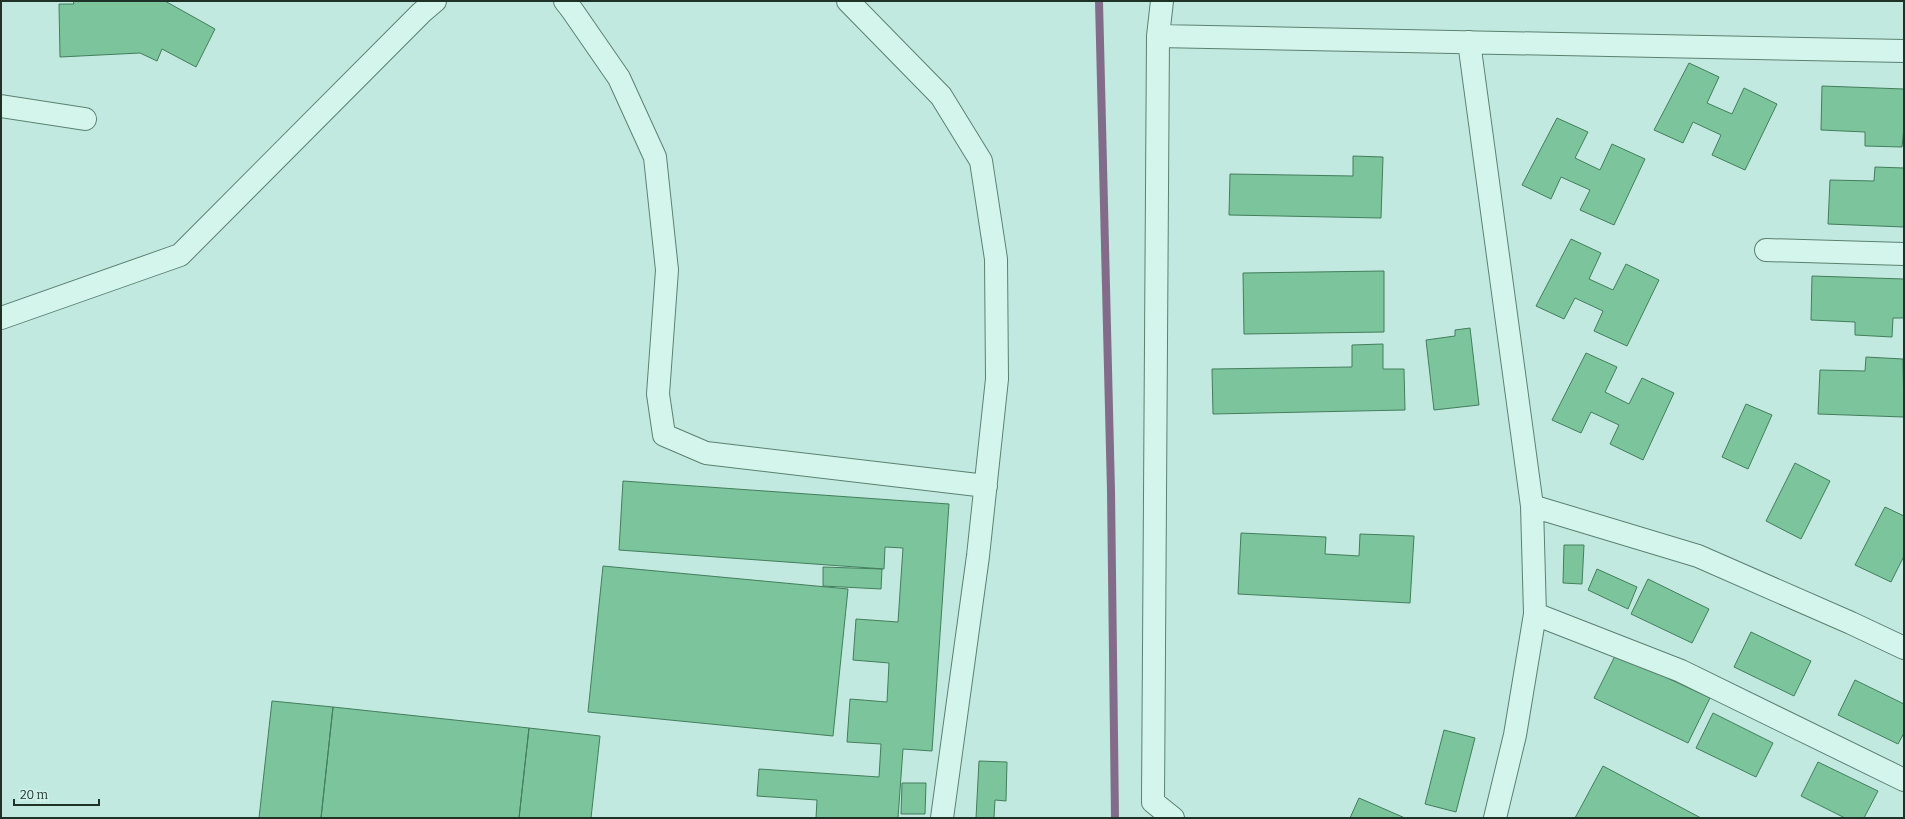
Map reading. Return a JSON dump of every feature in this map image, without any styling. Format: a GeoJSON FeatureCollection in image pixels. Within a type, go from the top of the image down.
{"type":"FeatureCollection","features":[{"type":"Feature","properties":{"kind":"street"},"geometry":{"type":"LineString","coordinates":[[1,318],[180,255],[421,13],[435,1]]}},
{"type":"Feature","properties":{"kind":"street"},"geometry":{"type":"LineString","coordinates":[[565,1],[619,78],[655,156],[668,270],[658,394],[664,435],[706,453],[986,486]]}},
{"type":"Feature","properties":{"kind":"street"},"geometry":{"type":"LineString","coordinates":[[848,1],[941,96],[981,161],[996,259],[997,379],[978,556],[942,818]]}},
{"type":"Feature","properties":{"kind":"street"},"geometry":{"type":"LineString","coordinates":[[1162,1],[1158,36],[1153,802],[1173,818]]}},
{"type":"Feature","properties":{"kind":"street"},"geometry":{"type":"LineString","coordinates":[[1158,36],[1904,51]]}},
{"type":"Feature","properties":{"kind":"street"},"geometry":{"type":"LineString","coordinates":[[1469,42],[1532,506],[1535,614],[1515,735],[1495,818]]}},
{"type":"Feature","properties":{"kind":"street"},"geometry":{"type":"LineString","coordinates":[[1,106],[85,119]]}},
{"type":"Feature","properties":{"kind":"street"},"geometry":{"type":"LineString","coordinates":[[1766,250],[1904,254]]}},
{"type":"Feature","properties":{"kind":"street"},"geometry":{"type":"LineString","coordinates":[[1532,506],[1698,556],[1851,623],[1904,648]]}},
{"type":"Feature","properties":{"kind":"street"},"geometry":{"type":"LineString","coordinates":[[1535,614],[1681,671],[1904,780]]}},
{"type":"Feature","properties":{"kind":"building"},"geometry":{"type":"Polygon","coordinates":[[[73,1],[165,1],[215,29],[196,67],[162,49],[157,61],[140,53],[60,57],[59,4],[74,4],[73,1]]]}},
{"type":"Feature","properties":{"kind":"building"},"geometry":{"type":"Polygon","coordinates":[[[1689,63],[1719,77],[1707,103],[1732,114],[1744,88],[1777,104],[1745,170],[1712,155],[1721,135],[1693,122],[1683,143],[1654,130],[1689,63]]]}},
{"type":"Feature","properties":{"kind":"building"},"geometry":{"type":"Polygon","coordinates":[[[1822,86],[1904,89],[1904,128],[1902,147],[1865,146],[1865,132],[1821,130],[1822,86]]]}},
{"type":"Feature","properties":{"kind":"building"},"geometry":{"type":"Polygon","coordinates":[[[1557,118],[1588,132],[1575,158],[1600,170],[1612,144],[1645,159],[1614,225],[1580,210],[1590,190],[1561,177],[1551,199],[1522,185],[1557,118]]]}},
{"type":"Feature","properties":{"kind":"building"},"geometry":{"type":"Polygon","coordinates":[[[1353,156],[1383,157],[1381,218],[1229,215],[1230,174],[1353,176],[1353,156]]]}},
{"type":"Feature","properties":{"kind":"building"},"geometry":{"type":"Polygon","coordinates":[[[1875,167],[1904,168],[1904,227],[1828,224],[1830,180],[1874,181],[1875,167]]]}},
{"type":"Feature","properties":{"kind":"building"},"geometry":{"type":"Polygon","coordinates":[[[1571,239],[1601,253],[1589,279],[1613,290],[1626,264],[1659,280],[1627,346],[1594,331],[1603,311],[1575,298],[1564,319],[1536,306],[1571,239]]]}},
{"type":"Feature","properties":{"kind":"building"},"geometry":{"type":"Polygon","coordinates":[[[1384,271],[1384,332],[1244,334],[1243,273],[1384,271]]]}},
{"type":"Feature","properties":{"kind":"building"},"geometry":{"type":"Polygon","coordinates":[[[1812,276],[1904,279],[1904,318],[1893,318],[1892,337],[1855,335],[1855,322],[1811,320],[1812,276]]]}},
{"type":"Feature","properties":{"kind":"building"},"geometry":{"type":"Polygon","coordinates":[[[1470,328],[1479,405],[1434,410],[1426,340],[1455,336],[1455,330],[1470,328]]]}},
{"type":"Feature","properties":{"kind":"building"},"geometry":{"type":"Polygon","coordinates":[[[1383,344],[1383,369],[1404,369],[1405,410],[1213,414],[1212,369],[1352,367],[1352,345],[1383,344]]]}},
{"type":"Feature","properties":{"kind":"building"},"geometry":{"type":"Polygon","coordinates":[[[1586,353],[1617,367],[1605,392],[1629,404],[1642,378],[1674,393],[1643,460],[1610,444],[1619,425],[1591,412],[1581,433],[1552,420],[1586,353]]]}},
{"type":"Feature","properties":{"kind":"building"},"geometry":{"type":"Polygon","coordinates":[[[1866,357],[1903,359],[1904,417],[1818,414],[1820,370],[1865,371],[1866,357]]]}},
{"type":"Feature","properties":{"kind":"building"},"geometry":{"type":"Polygon","coordinates":[[[1746,404],[1772,415],[1748,469],[1722,457],[1746,404]]]}},
{"type":"Feature","properties":{"kind":"building"},"geometry":{"type":"Polygon","coordinates":[[[1795,463],[1830,481],[1801,539],[1766,521],[1795,463]]]}},
{"type":"Feature","properties":{"kind":"building"},"geometry":{"type":"Polygon","coordinates":[[[623,481],[949,504],[932,751],[903,749],[898,818],[816,818],[817,800],[757,796],[759,769],[879,777],[881,744],[847,742],[850,699],[887,702],[889,663],[853,660],[856,619],[898,622],[903,548],[885,547],[884,569],[619,550],[623,481]]]}},
{"type":"Feature","properties":{"kind":"building"},"geometry":{"type":"Polygon","coordinates":[[[1885,507],[1904,516],[1904,556],[1891,582],[1855,565],[1885,507]]]}},
{"type":"Feature","properties":{"kind":"building"},"geometry":{"type":"Polygon","coordinates":[[[1241,533],[1326,537],[1325,554],[1359,556],[1360,534],[1414,536],[1410,603],[1238,594],[1241,533]]]}},
{"type":"Feature","properties":{"kind":"building"},"geometry":{"type":"Polygon","coordinates":[[[1564,545],[1584,545],[1582,584],[1563,583],[1564,545]]]}},
{"type":"Feature","properties":{"kind":"building"},"geometry":{"type":"Polygon","coordinates":[[[603,566],[848,589],[833,736],[588,712],[603,566]]]}},
{"type":"Feature","properties":{"kind":"building"},"geometry":{"type":"Polygon","coordinates":[[[823,567],[882,569],[881,589],[823,586],[823,567]]]}},
{"type":"Feature","properties":{"kind":"building"},"geometry":{"type":"Polygon","coordinates":[[[1597,569],[1637,587],[1628,609],[1588,590],[1597,569]]]}},
{"type":"Feature","properties":{"kind":"building"},"geometry":{"type":"Polygon","coordinates":[[[1648,579],[1709,609],[1692,643],[1631,614],[1648,579]]]}},
{"type":"Feature","properties":{"kind":"building"},"geometry":{"type":"Polygon","coordinates":[[[1751,632],[1811,661],[1794,696],[1734,667],[1751,632]]]}},
{"type":"Feature","properties":{"kind":"building"},"geometry":{"type":"Polygon","coordinates":[[[1616,654],[1710,698],[1688,743],[1594,698],[1616,654]]]}},
{"type":"Feature","properties":{"kind":"building"},"geometry":{"type":"Polygon","coordinates":[[[1855,680],[1904,704],[1904,733],[1898,744],[1838,715],[1855,680]]]}},
{"type":"Feature","properties":{"kind":"building"},"geometry":{"type":"Polygon","coordinates":[[[272,701],[333,707],[321,818],[259,818],[272,701]]]}},
{"type":"Feature","properties":{"kind":"building"},"geometry":{"type":"Polygon","coordinates":[[[333,707],[529,728],[519,818],[321,818],[333,707]]]}},
{"type":"Feature","properties":{"kind":"building"},"geometry":{"type":"Polygon","coordinates":[[[1713,713],[1773,743],[1756,777],[1696,748],[1713,713]]]}},
{"type":"Feature","properties":{"kind":"building"},"geometry":{"type":"Polygon","coordinates":[[[529,728],[600,736],[591,818],[519,818],[529,728]]]}},
{"type":"Feature","properties":{"kind":"building"},"geometry":{"type":"Polygon","coordinates":[[[1444,730],[1475,738],[1456,812],[1425,804],[1444,730]]]}},
{"type":"Feature","properties":{"kind":"building"},"geometry":{"type":"Polygon","coordinates":[[[979,761],[1007,762],[1006,801],[995,800],[994,818],[976,818],[979,761]]]}},
{"type":"Feature","properties":{"kind":"building"},"geometry":{"type":"Polygon","coordinates":[[[1818,762],[1878,791],[1864,818],[1845,818],[1801,796],[1818,762]]]}},
{"type":"Feature","properties":{"kind":"building"},"geometry":{"type":"Polygon","coordinates":[[[1603,766],[1701,818],[1575,818],[1603,766]]]}},
{"type":"Feature","properties":{"kind":"building"},"geometry":{"type":"Polygon","coordinates":[[[902,783],[926,783],[925,814],[901,814],[902,783]]]}},
{"type":"Feature","properties":{"kind":"building"},"geometry":{"type":"Polygon","coordinates":[[[1359,798],[1405,818],[1350,818],[1359,798]]]}},
{"type":"Feature","properties":{"kind":"waterway"},"geometry":{"type":"LineString","coordinates":[[1099,1],[1111,491],[1115,818]]}}]}
